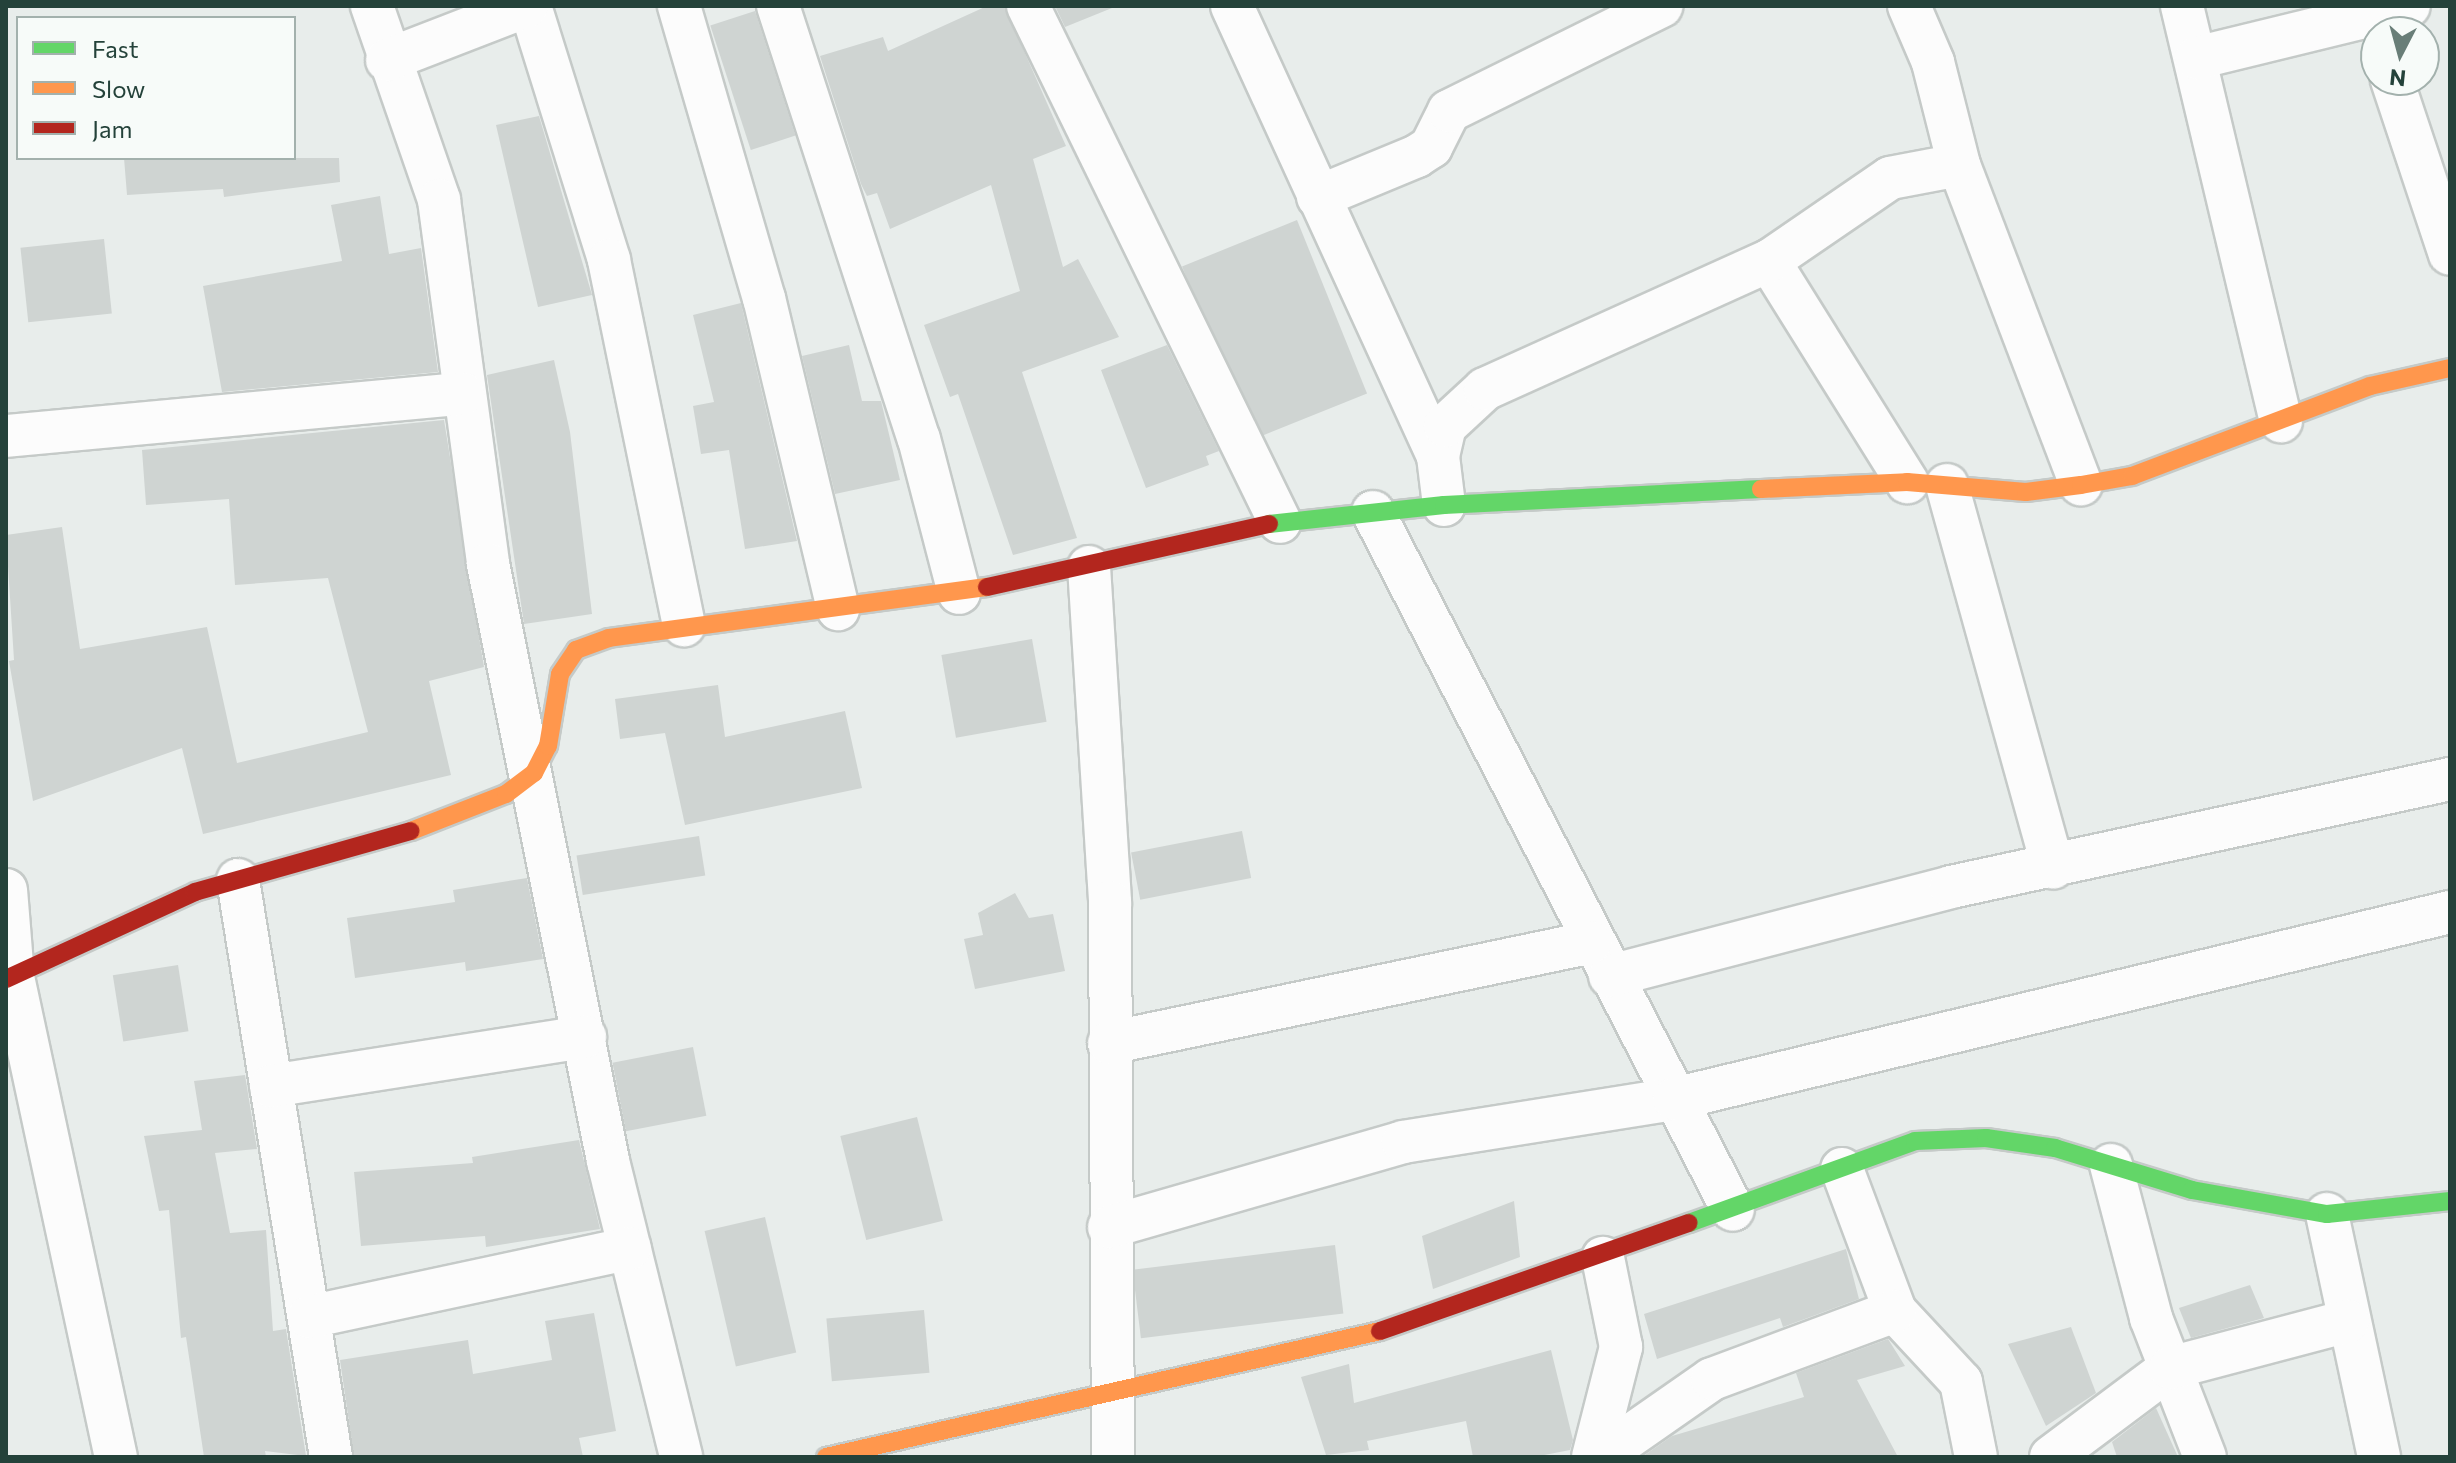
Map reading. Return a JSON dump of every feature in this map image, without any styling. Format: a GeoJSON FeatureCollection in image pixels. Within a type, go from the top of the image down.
{"type":"FeatureCollection","features":[{"type":"Feature","properties":{"kind":"street"},"geometry":{"type":"LineString","coordinates":[[372,6],[387,60],[439,200],[488,564],[534,773],[630,1248],[681,1457]]}},
{"type":"Feature","properties":{"kind":"street"},"geometry":{"type":"LineString","coordinates":[[387,60],[528,6],[609,260],[684,625]]}},
{"type":"Feature","properties":{"kind":"street"},"geometry":{"type":"LineString","coordinates":[[679,6],[764,298],[838,609]]}},
{"type":"Feature","properties":{"kind":"street"},"geometry":{"type":"LineString","coordinates":[[778,6],[919,439],[959,593]]}},
{"type":"Feature","properties":{"kind":"street"},"geometry":{"type":"LineString","coordinates":[[1028,6],[1280,522]]}},
{"type":"Feature","properties":{"kind":"street"},"geometry":{"type":"LineString","coordinates":[[1232,6],[1438,456],[1444,505]]}},
{"type":"Feature","properties":{"kind":"street"},"geometry":{"type":"LineString","coordinates":[[1318,197],[1417,156],[1431,147],[1449,111],[1661,6]]}},
{"type":"Feature","properties":{"kind":"street"},"geometry":{"type":"LineString","coordinates":[[1909,6],[1933,62],[1959,165],[2081,485]]}},
{"type":"Feature","properties":{"kind":"street"},"geometry":{"type":"LineString","coordinates":[[2182,6],[2281,421]]}},
{"type":"Feature","properties":{"kind":"street"},"geometry":{"type":"LineString","coordinates":[[2196,58],[2383,15]]}},
{"type":"Feature","properties":{"kind":"street"},"geometry":{"type":"LineString","coordinates":[[2397,96],[2450,254]]}},
{"type":"Feature","properties":{"kind":"street"},"geometry":{"type":"LineString","coordinates":[[1438,456],[1445,426],[1485,389],[1769,261],[1890,178],[1959,165]]}},
{"type":"Feature","properties":{"kind":"street"},"geometry":{"type":"LineString","coordinates":[[1769,261],[1927,484],[2053,868]]}},
{"type":"Feature","properties":{"kind":"street"},"geometry":{"type":"LineString","coordinates":[[10,978],[195,892],[444,821],[506,794],[534,773],[548,746],[560,674],[576,650],[684,625],[959,593],[1089,567],[1280,522],[1444,505],[1927,484],[2026,492],[2081,485],[2132,476],[2370,386],[2450,368]]}},
{"type":"Feature","properties":{"kind":"street"},"geometry":{"type":"LineString","coordinates":[[6,436],[463,394]]}},
{"type":"Feature","properties":{"kind":"street"},"geometry":{"type":"LineString","coordinates":[[1373,512],[1600,959],[1733,1210]]}},
{"type":"Feature","properties":{"kind":"street"},"geometry":{"type":"LineString","coordinates":[[1089,567],[1110,902],[1109,1396],[1113,1457]]}},
{"type":"Feature","properties":{"kind":"street"},"geometry":{"type":"LineString","coordinates":[[1109,1043],[1600,959],[2053,868],[2450,779]]}},
{"type":"Feature","properties":{"kind":"street"},"geometry":{"type":"LineString","coordinates":[[238,880],[331,1457]]}},
{"type":"Feature","properties":{"kind":"street"},"geometry":{"type":"LineString","coordinates":[[6,890],[10,978],[116,1457]]}},
{"type":"Feature","properties":{"kind":"street"},"geometry":{"type":"LineString","coordinates":[[1109,1227],[1403,1142],[1674,1099],[2450,912]]}},
{"type":"Feature","properties":{"kind":"street"},"geometry":{"type":"LineString","coordinates":[[271,1086],[585,1037]]}},
{"type":"Feature","properties":{"kind":"street"},"geometry":{"type":"LineString","coordinates":[[826,1457],[1109,1396],[1421,1320],[1603,1258],[1915,1141],[1986,1138],[2055,1148],[2192,1190],[2327,1214],[2450,1201]]}},
{"type":"Feature","properties":{"kind":"street"},"geometry":{"type":"LineString","coordinates":[[2111,1165],[2170,1368],[2205,1457]]}},
{"type":"Feature","properties":{"kind":"street"},"geometry":{"type":"LineString","coordinates":[[1842,1169],[1895,1311],[1961,1382],[1976,1457]]}},
{"type":"Feature","properties":{"kind":"street"},"geometry":{"type":"LineString","coordinates":[[2327,1214],[2379,1457]]}},
{"type":"Feature","properties":{"kind":"street"},"geometry":{"type":"LineString","coordinates":[[309,1317],[630,1248]]}},
{"type":"Feature","properties":{"kind":"street"},"geometry":{"type":"LineString","coordinates":[[1593,1457],[1621,1347],[1603,1258]]}},
{"type":"Feature","properties":{"kind":"street"},"geometry":{"type":"LineString","coordinates":[[1600,1457],[1712,1379],[1895,1311]]}},
{"type":"Feature","properties":{"kind":"street"},"geometry":{"type":"LineString","coordinates":[[2051,1457],[2170,1368],[2348,1321]]}},
{"type":"Feature","properties":{"kind":"building"},"geometry":{"type":"Polygon","coordinates":[[[987,6],[1004,6],[1066,146],[1033,159],[1063,267],[1078,259],[1119,337],[1022,372],[1077,538],[1013,555],[958,394],[950,397],[924,325],[1020,291],[991,185],[890,229],[877,193],[867,196],[861,184],[820,56],[883,37],[888,51],[987,6]]]}},
{"type":"Feature","properties":{"kind":"building"},"geometry":{"type":"Polygon","coordinates":[[[1055,6],[1111,6],[1112,8],[1065,27],[1055,6]]]}},
{"type":"Feature","properties":{"kind":"building"},"geometry":{"type":"Polygon","coordinates":[[[755,11],[795,136],[751,150],[710,26],[755,11]]]}},
{"type":"Feature","properties":{"kind":"building"},"geometry":{"type":"Polygon","coordinates":[[[539,116],[592,295],[538,307],[496,125],[539,116]]]}},
{"type":"Feature","properties":{"kind":"building"},"geometry":{"type":"Polygon","coordinates":[[[339,158],[340,182],[224,197],[223,189],[127,195],[124,160],[339,158]]]}},
{"type":"Feature","properties":{"kind":"building"},"geometry":{"type":"Polygon","coordinates":[[[380,196],[389,254],[421,248],[438,372],[222,392],[203,286],[342,261],[331,205],[380,196]]]}},
{"type":"Feature","properties":{"kind":"building"},"geometry":{"type":"Polygon","coordinates":[[[1297,220],[1367,393],[1252,440],[1182,266],[1297,220]]]}},
{"type":"Feature","properties":{"kind":"building"},"geometry":{"type":"Polygon","coordinates":[[[104,239],[112,314],[28,322],[20,248],[104,239]]]}},
{"type":"Feature","properties":{"kind":"building"},"geometry":{"type":"Polygon","coordinates":[[[741,303],[797,541],[745,549],[729,450],[701,454],[693,406],[714,402],[693,315],[741,303]]]}},
{"type":"Feature","properties":{"kind":"building"},"geometry":{"type":"Polygon","coordinates":[[[849,345],[862,401],[881,401],[900,480],[835,494],[802,356],[849,345]]]}},
{"type":"Feature","properties":{"kind":"building"},"geometry":{"type":"Polygon","coordinates":[[[1167,345],[1219,451],[1206,456],[1209,465],[1146,488],[1101,370],[1167,345]]]}},
{"type":"Feature","properties":{"kind":"building"},"geometry":{"type":"Polygon","coordinates":[[[554,360],[570,432],[592,614],[524,624],[487,375],[554,360]]]}},
{"type":"Feature","properties":{"kind":"building"},"geometry":{"type":"Polygon","coordinates":[[[444,420],[484,667],[429,681],[451,775],[203,834],[182,748],[33,801],[9,661],[14,660],[6,535],[62,527],[80,649],[207,627],[237,763],[368,732],[328,578],[235,585],[229,499],[146,505],[142,450],[444,420]]]}},
{"type":"Feature","properties":{"kind":"building"},"geometry":{"type":"Polygon","coordinates":[[[1032,639],[1047,722],[956,738],[941,655],[1032,639]]]}},
{"type":"Feature","properties":{"kind":"building"},"geometry":{"type":"Polygon","coordinates":[[[718,685],[725,737],[845,711],[862,788],[685,825],[665,733],[620,739],[615,699],[718,685]]]}},
{"type":"Feature","properties":{"kind":"building"},"geometry":{"type":"Polygon","coordinates":[[[1242,831],[1251,878],[1140,900],[1131,853],[1242,831]]]}},
{"type":"Feature","properties":{"kind":"building"},"geometry":{"type":"Polygon","coordinates":[[[699,836],[705,876],[583,895],[577,855],[699,836]]]}},
{"type":"Feature","properties":{"kind":"building"},"geometry":{"type":"Polygon","coordinates":[[[527,878],[543,959],[466,971],[465,962],[355,978],[347,918],[455,902],[453,890],[527,878]]]}},
{"type":"Feature","properties":{"kind":"building"},"geometry":{"type":"Polygon","coordinates":[[[1015,893],[1029,918],[1053,914],[1065,971],[975,989],[964,939],[983,935],[978,913],[1015,893]]]}},
{"type":"Feature","properties":{"kind":"building"},"geometry":{"type":"Polygon","coordinates":[[[178,965],[188,1031],[123,1041],[113,975],[178,965]]]}},
{"type":"Feature","properties":{"kind":"building"},"geometry":{"type":"Polygon","coordinates":[[[693,1047],[706,1116],[626,1131],[613,1063],[693,1047]]]}},
{"type":"Feature","properties":{"kind":"building"},"geometry":{"type":"Polygon","coordinates":[[[245,1075],[257,1149],[215,1153],[230,1233],[266,1230],[273,1331],[286,1329],[306,1456],[265,1451],[266,1457],[204,1457],[186,1337],[181,1338],[169,1210],[159,1211],[144,1136],[202,1130],[194,1081],[245,1075]]]}},
{"type":"Feature","properties":{"kind":"building"},"geometry":{"type":"Polygon","coordinates":[[[917,1117],[943,1221],[866,1240],[840,1136],[917,1117]]]}},
{"type":"Feature","properties":{"kind":"building"},"geometry":{"type":"Polygon","coordinates":[[[579,1140],[600,1229],[486,1247],[485,1236],[361,1246],[354,1172],[473,1163],[472,1157],[579,1140]]]}},
{"type":"Feature","properties":{"kind":"building"},"geometry":{"type":"Polygon","coordinates":[[[1514,1201],[1520,1257],[1433,1289],[1422,1236],[1514,1201]]]}},
{"type":"Feature","properties":{"kind":"building"},"geometry":{"type":"Polygon","coordinates":[[[765,1217],[796,1352],[736,1366],[705,1231],[765,1217]]]}},
{"type":"Feature","properties":{"kind":"building"},"geometry":{"type":"Polygon","coordinates":[[[1335,1245],[1343,1313],[1141,1338],[1133,1270],[1335,1245]]]}},
{"type":"Feature","properties":{"kind":"building"},"geometry":{"type":"Polygon","coordinates":[[[1846,1249],[1859,1299],[1783,1327],[1780,1318],[1657,1359],[1644,1314],[1846,1249]]]}},
{"type":"Feature","properties":{"kind":"building"},"geometry":{"type":"Polygon","coordinates":[[[2250,1285],[2264,1318],[2191,1338],[2179,1308],[2250,1285]]]}},
{"type":"Feature","properties":{"kind":"building"},"geometry":{"type":"Polygon","coordinates":[[[924,1310],[929,1373],[832,1381],[826,1319],[924,1310]]]}},
{"type":"Feature","properties":{"kind":"building"},"geometry":{"type":"Polygon","coordinates":[[[594,1313],[616,1431],[579,1438],[583,1457],[354,1457],[340,1360],[468,1340],[473,1374],[552,1360],[545,1321],[594,1313]]]}},
{"type":"Feature","properties":{"kind":"building"},"geometry":{"type":"Polygon","coordinates":[[[2071,1327],[2096,1393],[2046,1426],[2008,1344],[2071,1327]]]}},
{"type":"Feature","properties":{"kind":"building"},"geometry":{"type":"Polygon","coordinates":[[[1888,1339],[1905,1366],[1857,1380],[1898,1457],[1642,1457],[1672,1436],[1804,1397],[1796,1373],[1888,1339]]]}},
{"type":"Feature","properties":{"kind":"building"},"geometry":{"type":"Polygon","coordinates":[[[1551,1350],[1573,1440],[1570,1450],[1534,1457],[1473,1457],[1466,1421],[1367,1441],[1369,1450],[1326,1455],[1301,1377],[1349,1364],[1354,1403],[1551,1350]]]}},
{"type":"Feature","properties":{"kind":"building"},"geometry":{"type":"Polygon","coordinates":[[[2156,1408],[2178,1457],[2117,1457],[2112,1442],[2156,1408]]]}},
{"type":"Feature","properties":{"kind":"traffic: fast"},"geometry":{"type":"LineString","coordinates":[[1269,524],[1444,505],[1761,489]]}},
{"type":"Feature","properties":{"kind":"traffic: fast"},"geometry":{"type":"LineString","coordinates":[[1689,1223],[1915,1141],[1986,1138],[2055,1148],[2192,1190],[2327,1214],[2450,1201]]}},
{"type":"Feature","properties":{"kind":"traffic: slow"},"geometry":{"type":"LineString","coordinates":[[1761,489],[1907,482],[2026,492],[2081,485],[2132,476],[2370,386],[2450,368]]}},
{"type":"Feature","properties":{"kind":"traffic: slow"},"geometry":{"type":"LineString","coordinates":[[411,831],[506,794],[534,773],[548,746],[560,674],[576,650],[609,638],[987,587]]}},
{"type":"Feature","properties":{"kind":"traffic: slow"},"geometry":{"type":"LineString","coordinates":[[826,1457],[1380,1331]]}},
{"type":"Feature","properties":{"kind":"traffic: jam"},"geometry":{"type":"LineString","coordinates":[[987,587],[1269,524]]}},
{"type":"Feature","properties":{"kind":"traffic: jam"},"geometry":{"type":"LineString","coordinates":[[6,979],[195,892],[411,831]]}},
{"type":"Feature","properties":{"kind":"traffic: jam"},"geometry":{"type":"LineString","coordinates":[[1380,1331],[1689,1223]]}}]}
